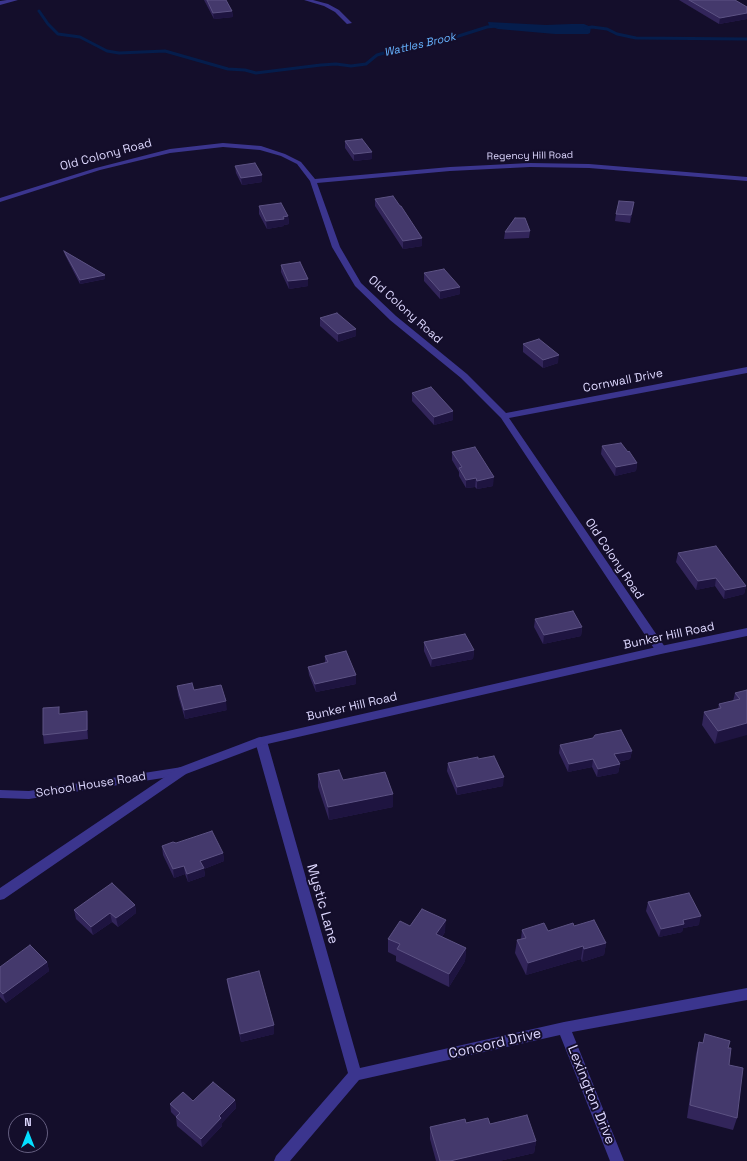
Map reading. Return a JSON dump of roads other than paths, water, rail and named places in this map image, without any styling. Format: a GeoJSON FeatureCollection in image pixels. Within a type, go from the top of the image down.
{"type":"FeatureCollection","features":[{"type":"Feature","properties":{"kind":"street"},"geometry":{"type":"LineString","coordinates":[[0,3],[15,0]]}},
{"type":"Feature","properties":{"kind":"street"},"geometry":{"type":"LineString","coordinates":[[307,0],[332,8],[349,22]]}},
{"type":"Feature","properties":{"kind":"street","name":"Old Colony Road"},"geometry":{"type":"LineString","coordinates":[[0,200],[98,169],[170,151],[223,145],[261,148],[283,155],[299,163],[313,181],[336,247],[358,284],[393,318],[464,376],[504,416],[661,650]]}},
{"type":"Feature","properties":{"kind":"street","name":"Regency Hill Road"},"geometry":{"type":"LineString","coordinates":[[313,181],[450,169],[530,165],[589,166],[747,179]]}},
{"type":"Feature","properties":{"kind":"street","name":"Cornwall Drive"},"geometry":{"type":"LineString","coordinates":[[504,416],[747,370]]}},
{"type":"Feature","properties":{"kind":"street","name":"Bunker Hill Road"},"geometry":{"type":"LineString","coordinates":[[0,895],[182,771],[261,742],[661,650],[747,632]]}},
{"type":"Feature","properties":{"kind":"street","name":"Mystic Lane"},"geometry":{"type":"LineString","coordinates":[[261,742],[355,1075]]}},
{"type":"Feature","properties":{"kind":"street","name":"School House Road"},"geometry":{"type":"LineString","coordinates":[[0,794],[29,795],[182,771]]}},
{"type":"Feature","properties":{"kind":"street","name":"Concord Drive"},"geometry":{"type":"LineString","coordinates":[[355,1075],[564,1028],[747,994]]}},
{"type":"Feature","properties":{"kind":"street","name":"Lexington Drive"},"geometry":{"type":"LineString","coordinates":[[564,1028],[617,1161]]}},
{"type":"Feature","properties":{"kind":"street"},"geometry":{"type":"LineString","coordinates":[[281,1161],[355,1075]]}},
{"type":"Feature","properties":{"kind":"water"},"geometry":{"type":"Polygon","coordinates":[[[488,22],[546,25],[584,24],[591,27],[590,33],[588,34],[555,34],[498,29],[489,26],[488,22]]]}},
{"type":"Feature","properties":{"kind":"waterway","name":"Wattles Brook"},"geometry":{"type":"LineString","coordinates":[[39,11],[48,24],[58,34],[80,37],[107,51],[119,53],[165,51],[228,69],[245,70],[256,73],[321,65],[336,64],[351,66],[366,64],[377,55],[405,47],[446,40],[487,27],[497,26]]}},
{"type":"Feature","properties":{"kind":"waterway","name":"Wattles Brook"},"geometry":{"type":"LineString","coordinates":[[585,28],[592,27],[607,29],[617,34],[636,38],[747,39]]}}]}
